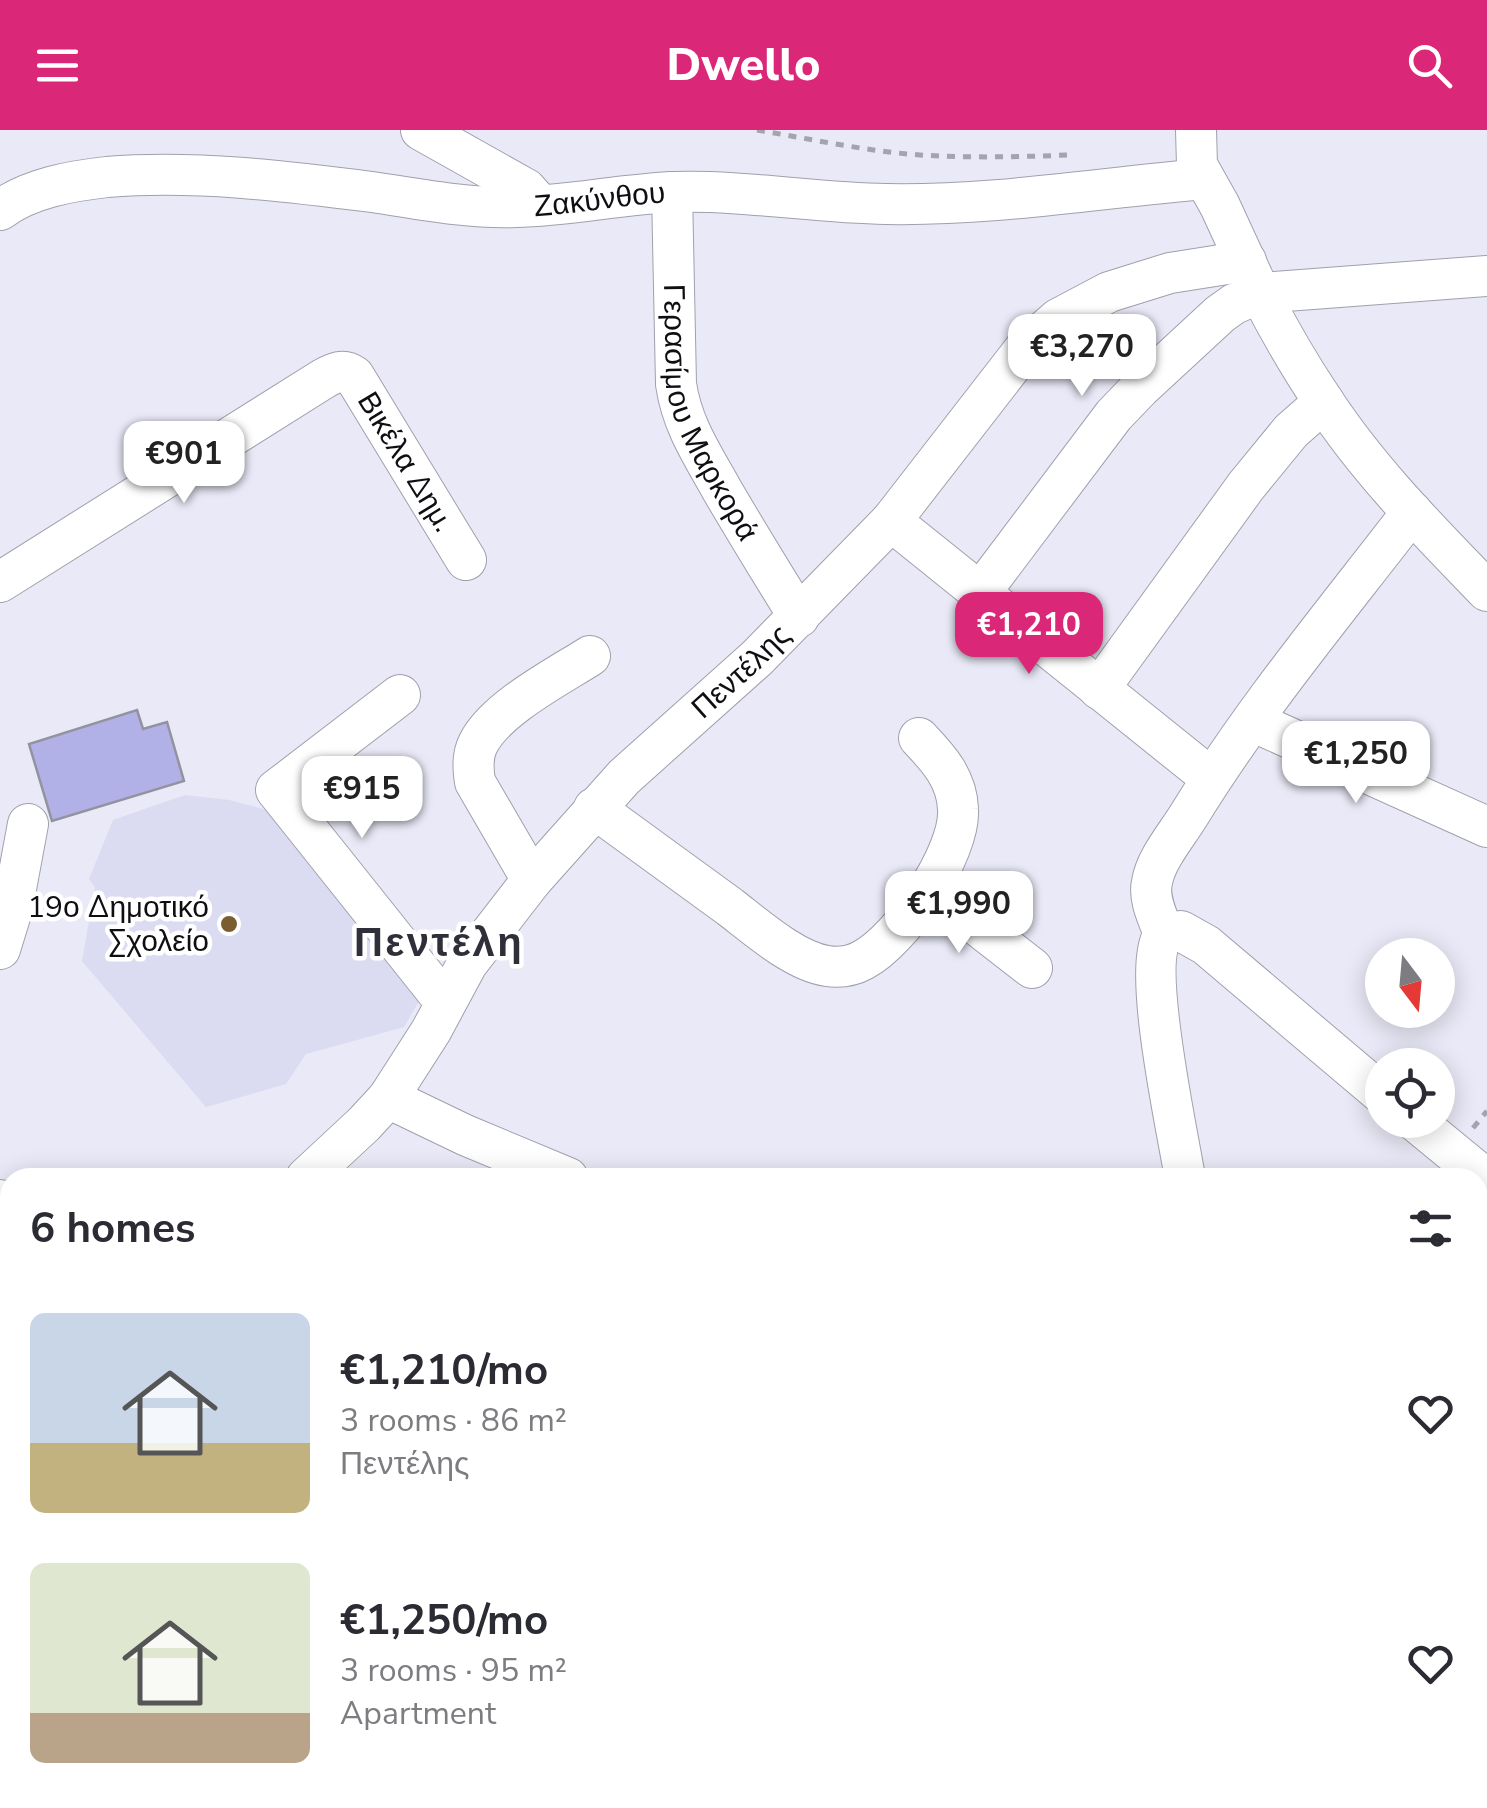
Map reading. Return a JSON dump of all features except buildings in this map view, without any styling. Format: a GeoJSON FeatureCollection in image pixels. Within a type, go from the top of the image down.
{"type":"FeatureCollection","features":[{"type":"Feature","properties":{"kind":"street"},"geometry":{"type":"LineString","coordinates":[[420,130],[526,189],[537,206]]}},
{"type":"Feature","properties":{"kind":"street"},"geometry":{"type":"LineString","coordinates":[[1196,130],[1196,156],[1204,179],[1293,353],[1357,447],[1487,591]]}},
{"type":"Feature","properties":{"kind":"street","name":"Ζακύνθου"},"geometry":{"type":"LineString","coordinates":[[3,205],[76,182],[159,174],[244,178],[480,206],[537,206],[672,192],[885,204],[936,203],[1044,197],[1204,179]]}},
{"type":"Feature","properties":{"kind":"street","name":"Γερασίμου Μαρκορά"},"geometry":{"type":"LineString","coordinates":[[672,192],[676,384],[681,412],[799,617]]}},
{"type":"Feature","properties":{"kind":"street","name":"Πεντέλης"},"geometry":{"type":"LineString","coordinates":[[317,1168],[388,1098],[485,938],[594,808],[662,740],[758,658],[891,521],[1015,360],[1058,320],[1092,300],[1140,280],[1198,267],[1253,277],[1487,276]]}},
{"type":"Feature","properties":{"kind":"street"},"geometry":{"type":"LineString","coordinates":[[980,594],[1127,401],[1234,304],[1253,277]]}},
{"type":"Feature","properties":{"kind":"street","name":"Βικέλα Δημ."},"geometry":{"type":"LineString","coordinates":[[0,582],[340,371],[354,376],[466,560]]}},
{"type":"Feature","properties":{"kind":"street"},"geometry":{"type":"LineString","coordinates":[[1099,689],[1246,486],[1291,431],[1324,402]]}},
{"type":"Feature","properties":{"kind":"street"},"geometry":{"type":"LineString","coordinates":[[1183,1168],[1156,988],[1157,948],[1164,934],[1152,901],[1152,881],[1211,778],[1412,512]]}},
{"type":"Feature","properties":{"kind":"street"},"geometry":{"type":"LineString","coordinates":[[891,521],[1211,778]]}},
{"type":"Feature","properties":{"kind":"street"},"geometry":{"type":"LineString","coordinates":[[532,880],[475,782],[472,767],[477,745],[494,720],[590,656]]}},
{"type":"Feature","properties":{"kind":"street"},"geometry":{"type":"LineString","coordinates":[[400,695],[276,790],[445,1002]]}},
{"type":"Feature","properties":{"kind":"street"},"geometry":{"type":"LineString","coordinates":[[1252,721],[1487,827]]}},
{"type":"Feature","properties":{"kind":"street"},"geometry":{"type":"LineString","coordinates":[[594,808],[781,945],[818,965],[842,967],[868,957],[898,928],[930,888],[956,830],[956,792],[945,767],[919,738]]}},
{"type":"Feature","properties":{"kind":"street"},"geometry":{"type":"LineString","coordinates":[[0,950],[12,910],[28,824]]}},
{"type":"Feature","properties":{"kind":"street"},"geometry":{"type":"LineString","coordinates":[[930,888],[1032,968]]}},
{"type":"Feature","properties":{"kind":"street"},"geometry":{"type":"LineString","coordinates":[[1164,934],[1181,931],[1206,945],[1365,1080]]}},
{"type":"Feature","properties":{"kind":"street"},"geometry":{"type":"LineString","coordinates":[[388,1098],[545,1168]]}},
{"type":"Feature","properties":{"kind":"street"},"geometry":{"type":"LineString","coordinates":[[1436,1138],[1472,1168]]}},
{"type":"Feature","properties":{"kind":"path"},"geometry":{"type":"LineString","coordinates":[[757,130],[832,144],[953,157],[1069,155]]}},
{"type":"Feature","properties":{"kind":"shaded area","name":"19ο Δημοτικό Σχολείο"},"geometry":{"type":"Polygon","coordinates":[[[185,795],[267,810],[423,994],[404,1027],[306,1054],[286,1084],[206,1107],[82,961],[95,887],[89,879],[113,820],[185,795]]]}},
{"type":"Feature","properties":{"kind":"place","name":"19ο Δημοτικό Σχολείο"},"geometry":{"type":"Point","coordinates":[229,924]}},
{"type":"Feature","properties":{"kind":"district","name":"Πεντέλη"},"geometry":{"type":"Point","coordinates":[439,943]}}]}
